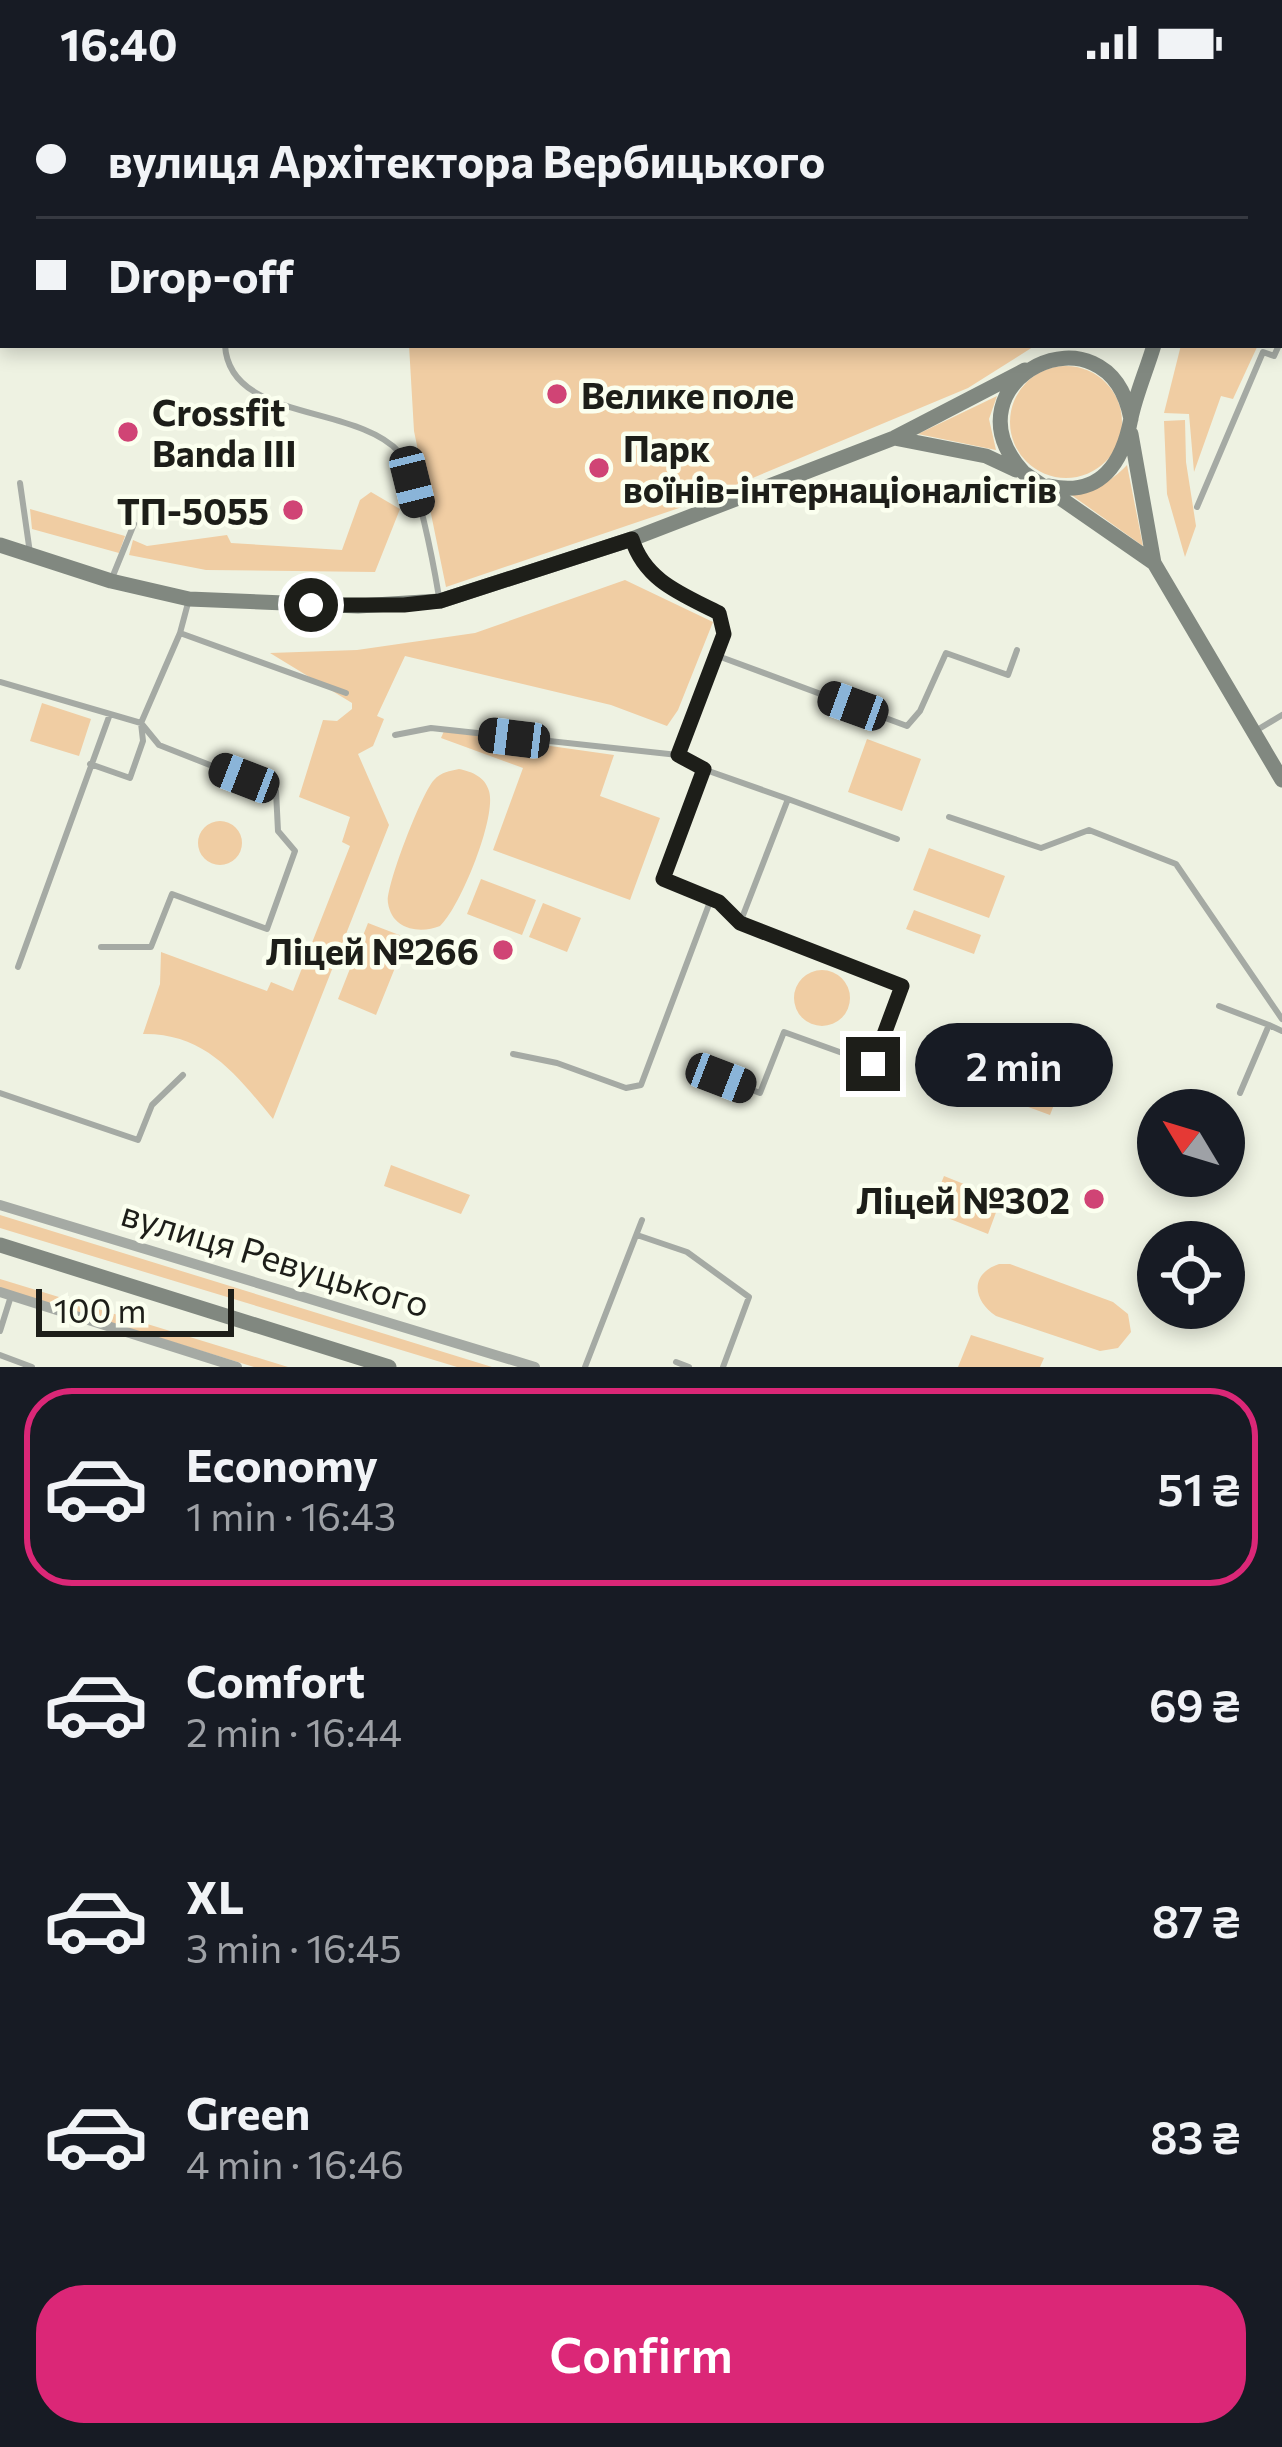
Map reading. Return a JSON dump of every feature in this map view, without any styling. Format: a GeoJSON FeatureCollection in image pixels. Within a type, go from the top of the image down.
{"type":"FeatureCollection","features":[{"type":"Feature","properties":{"kind":"street"},"geometry":{"type":"LineString","coordinates":[[0,545],[111,581],[189,599],[358,606],[440,601],[632,539],[894,438],[1057,348]]}},
{"type":"Feature","properties":{"kind":"street"},"geometry":{"type":"LineString","coordinates":[[1039,483],[1077,488],[1095,482],[1122,456],[1153,348]]}},
{"type":"Feature","properties":{"kind":"street"},"geometry":{"type":"LineString","coordinates":[[1024,473],[1004,445],[1000,428],[1007,393],[1031,366],[1063,358],[1096,365],[1120,387],[1154,563],[1282,780]]}},
{"type":"Feature","properties":{"kind":"street"},"geometry":{"type":"LineString","coordinates":[[894,438],[986,456],[1024,473],[1154,563]]}},
{"type":"Feature","properties":{"kind":"street","name":"вулиця Ревуцького"},"geometry":{"type":"LineString","coordinates":[[0,1204],[535,1367]]}},
{"type":"Feature","properties":{"kind":"street","name":"вулиця Ревуцького"},"geometry":{"type":"LineString","coordinates":[[3,1248],[389,1367]]}},
{"type":"Feature","properties":{"kind":"street"},"geometry":{"type":"LineString","coordinates":[[6,1294],[237,1367]]}},
{"type":"Feature","properties":{"kind":"lane"},"geometry":{"type":"LineString","coordinates":[[225,348],[230,370],[244,386],[265,398],[360,427],[400,453],[412,482],[440,601]]}},
{"type":"Feature","properties":{"kind":"lane"},"geometry":{"type":"LineString","coordinates":[[1197,507],[1263,352],[1274,356],[1278,348]]}},
{"type":"Feature","properties":{"kind":"lane"},"geometry":{"type":"LineString","coordinates":[[20,483],[31,556]]}},
{"type":"Feature","properties":{"kind":"lane"},"geometry":{"type":"LineString","coordinates":[[111,581],[134,524]]}},
{"type":"Feature","properties":{"kind":"lane"},"geometry":{"type":"LineString","coordinates":[[632,539],[638,560],[665,586],[719,613],[724,634],[678,755]]}},
{"type":"Feature","properties":{"kind":"lane"},"geometry":{"type":"LineString","coordinates":[[90,764],[130,778],[143,741],[141,723],[180,633],[189,599]]}},
{"type":"Feature","properties":{"kind":"lane"},"geometry":{"type":"LineString","coordinates":[[180,633],[346,693]]}},
{"type":"Feature","properties":{"kind":"lane"},"geometry":{"type":"LineString","coordinates":[[718,656],[907,726],[920,711],[946,653],[1008,675],[1017,650]]}},
{"type":"Feature","properties":{"kind":"lane"},"geometry":{"type":"LineString","coordinates":[[0,682],[141,723],[159,745],[277,791],[278,831],[296,851],[267,929],[172,894],[152,947],[101,947]]}},
{"type":"Feature","properties":{"kind":"lane"},"geometry":{"type":"LineString","coordinates":[[18,967],[110,714]]}},
{"type":"Feature","properties":{"kind":"lane"},"geometry":{"type":"LineString","coordinates":[[1254,732],[1282,715]]}},
{"type":"Feature","properties":{"kind":"lane"},"geometry":{"type":"LineString","coordinates":[[395,735],[431,728],[678,755],[704,769],[897,839]]}},
{"type":"Feature","properties":{"kind":"lane"},"geometry":{"type":"LineString","coordinates":[[704,769],[663,879],[711,898],[740,923],[902,986],[873,1064],[784,1032],[760,1093],[721,1078]]}},
{"type":"Feature","properties":{"kind":"lane"},"geometry":{"type":"LineString","coordinates":[[740,923],[788,800]]}},
{"type":"Feature","properties":{"kind":"lane"},"geometry":{"type":"LineString","coordinates":[[949,817],[1041,848],[1089,830],[1176,864],[1282,1018]]}},
{"type":"Feature","properties":{"kind":"lane"},"geometry":{"type":"LineString","coordinates":[[513,1054],[557,1063],[626,1088],[641,1085],[711,898]]}},
{"type":"Feature","properties":{"kind":"lane"},"geometry":{"type":"LineString","coordinates":[[1219,1006],[1282,1031]]}},
{"type":"Feature","properties":{"kind":"lane"},"geometry":{"type":"LineString","coordinates":[[1242,1089],[1269,1025]]}},
{"type":"Feature","properties":{"kind":"lane"},"geometry":{"type":"LineString","coordinates":[[0,1093],[138,1140],[152,1105],[183,1076]]}},
{"type":"Feature","properties":{"kind":"lane"},"geometry":{"type":"LineString","coordinates":[[585,1367],[642,1220]]}},
{"type":"Feature","properties":{"kind":"lane"},"geometry":{"type":"LineString","coordinates":[[637,1235],[687,1252],[749,1297],[723,1367]]}},
{"type":"Feature","properties":{"kind":"lane"},"geometry":{"type":"LineString","coordinates":[[0,1331],[6,1294]]}},
{"type":"Feature","properties":{"kind":"lane"},"geometry":{"type":"LineString","coordinates":[[0,1355],[32,1367]]}},
{"type":"Feature","properties":{"kind":"lane"},"geometry":{"type":"LineString","coordinates":[[676,1362],[689,1367]]}},
{"type":"Feature","properties":{"kind":"shaded area","name":"Парк воїнів-інтернаціоналістів"},"geometry":{"type":"Polygon","coordinates":[[[409,348],[1031,348],[968,388],[688,505],[446,587],[414,431],[409,348]]]}},
{"type":"Feature","properties":{"kind":"shaded area"},"geometry":{"type":"Polygon","coordinates":[[[1180,348],[1257,348],[1233,399],[1221,396],[1194,472],[1189,414],[1164,413],[1180,348]]]}},
{"type":"Feature","properties":{"kind":"shaded area"},"geometry":{"type":"Polygon","coordinates":[[[1066,366],[1087,370],[1106,382],[1118,401],[1122,422],[1118,443],[1106,462],[1087,474],[1066,478],[1045,474],[1026,462],[1014,443],[1010,422],[1014,401],[1026,382],[1045,370],[1066,366]]]}},
{"type":"Feature","properties":{"kind":"shaded area"},"geometry":{"type":"Polygon","coordinates":[[[997,396],[989,419],[996,450],[918,434],[997,396]]]}},
{"type":"Feature","properties":{"kind":"shaded area"},"geometry":{"type":"Polygon","coordinates":[[[1185,420],[1196,526],[1185,557],[1167,494],[1164,421],[1185,420]]]}},
{"type":"Feature","properties":{"kind":"shaded area"},"geometry":{"type":"Polygon","coordinates":[[[1127,465],[1143,546],[1070,494],[1101,485],[1127,465]]]}},
{"type":"Feature","properties":{"kind":"shaded area"},"geometry":{"type":"Polygon","coordinates":[[[371,492],[400,509],[375,572],[206,570],[129,555],[133,540],[147,546],[227,535],[231,543],[342,550],[360,500],[371,492]]]}},
{"type":"Feature","properties":{"kind":"shaded area"},"geometry":{"type":"Polygon","coordinates":[[[30,509],[125,536],[119,553],[32,529],[30,509]]]}},
{"type":"Feature","properties":{"kind":"shaded area"},"geometry":{"type":"Polygon","coordinates":[[[625,580],[713,622],[667,726],[611,705],[405,656],[377,716],[384,719],[373,746],[358,754],[389,825],[273,1119],[232,1072],[202,1049],[143,1034],[160,984],[161,952],[267,991],[271,982],[293,991],[350,846],[342,842],[350,817],[299,797],[323,720],[337,721],[352,709],[352,703],[270,653],[357,650],[475,633],[625,580]]]}},
{"type":"Feature","properties":{"kind":"shaded area"},"geometry":{"type":"Polygon","coordinates":[[[42,703],[91,719],[79,756],[30,741],[42,703]]]}},
{"type":"Feature","properties":{"kind":"shaded area"},"geometry":{"type":"Polygon","coordinates":[[[444,731],[614,755],[600,796],[660,818],[630,900],[493,850],[523,768],[441,738],[444,731]]]}},
{"type":"Feature","properties":{"kind":"shaded area"},"geometry":{"type":"Polygon","coordinates":[[[867,739],[921,759],[902,811],[848,792],[867,739]]]}},
{"type":"Feature","properties":{"kind":"shaded area"},"geometry":{"type":"Polygon","coordinates":[[[459,769],[478,776],[489,791],[482,840],[457,901],[440,926],[408,928],[395,919],[388,903],[398,861],[428,788],[440,775],[459,769]]]}},
{"type":"Feature","properties":{"kind":"shaded area"},"geometry":{"type":"Polygon","coordinates":[[[220,821],[235,828],[242,843],[235,858],[220,865],[205,858],[198,843],[205,828],[220,821]]]}},
{"type":"Feature","properties":{"kind":"shaded area"},"geometry":{"type":"Polygon","coordinates":[[[929,848],[1005,876],[989,918],[913,890],[929,848]]]}},
{"type":"Feature","properties":{"kind":"shaded area"},"geometry":{"type":"Polygon","coordinates":[[[481,879],[536,900],[522,935],[467,914],[481,879]]]}},
{"type":"Feature","properties":{"kind":"shaded area"},"geometry":{"type":"Polygon","coordinates":[[[543,903],[581,918],[567,952],[529,937],[543,903]]]}},
{"type":"Feature","properties":{"kind":"shaded area"},"geometry":{"type":"Polygon","coordinates":[[[914,910],[981,935],[974,954],[906,929],[914,910]]]}},
{"type":"Feature","properties":{"kind":"shaded area"},"geometry":{"type":"Polygon","coordinates":[[[368,923],[407,938],[376,1015],[338,999],[368,923]]]}},
{"type":"Feature","properties":{"kind":"shaded area"},"geometry":{"type":"Polygon","coordinates":[[[822,970],[842,978],[850,998],[842,1018],[822,1026],[802,1018],[794,998],[802,978],[822,970]]]}},
{"type":"Feature","properties":{"kind":"shaded area"},"geometry":{"type":"Polygon","coordinates":[[[989,1045],[1066,1074],[1050,1115],[974,1087],[989,1045]]]}},
{"type":"Feature","properties":{"kind":"shaded area"},"geometry":{"type":"Polygon","coordinates":[[[391,1165],[470,1195],[461,1214],[384,1186],[391,1165]]]}},
{"type":"Feature","properties":{"kind":"shaded area"},"geometry":{"type":"Polygon","coordinates":[[[944,1176],[1001,1199],[988,1234],[930,1211],[944,1176]]]}},
{"type":"Feature","properties":{"kind":"shaded area"},"geometry":{"type":"Polygon","coordinates":[[[0,1215],[492,1367],[457,1367],[0,1228],[0,1215]]]}},
{"type":"Feature","properties":{"kind":"shaded area"},"geometry":{"type":"Polygon","coordinates":[[[999,1264],[1113,1302],[1128,1314],[1131,1332],[1118,1348],[1100,1351],[996,1316],[983,1303],[978,1288],[983,1274],[999,1264]]]}},
{"type":"Feature","properties":{"kind":"shaded area"},"geometry":{"type":"Polygon","coordinates":[[[0,1279],[288,1367],[254,1367],[0,1289],[0,1279]]]}},
{"type":"Feature","properties":{"kind":"shaded area"},"geometry":{"type":"Polygon","coordinates":[[[971,1335],[1044,1358],[1040,1367],[958,1367],[971,1335]]]}},
{"type":"Feature","properties":{"kind":"place","name":"Велике поле"},"geometry":{"type":"Point","coordinates":[557,394]}},
{"type":"Feature","properties":{"kind":"place","name":"Crossfit Banda III"},"geometry":{"type":"Point","coordinates":[128,432]}},
{"type":"Feature","properties":{"kind":"place","name":"Парк воїнів-інтернаціоналістів"},"geometry":{"type":"Point","coordinates":[599,468]}},
{"type":"Feature","properties":{"kind":"place","name":"ТП-5055"},"geometry":{"type":"Point","coordinates":[293,510]}},
{"type":"Feature","properties":{"kind":"place","name":"Ліцей №266"},"geometry":{"type":"Point","coordinates":[503,950]}},
{"type":"Feature","properties":{"kind":"place","name":"Ліцей №302"},"geometry":{"type":"Point","coordinates":[1094,1199]}},
{"type":"Feature","properties":{"kind":"route"},"geometry":{"type":"LineString","coordinates":[[311,605],[440,601],[632,539],[638,560],[665,586],[719,613],[724,634],[678,755],[704,769],[663,879],[719,902],[740,923],[902,986],[873,1064]]}}]}
